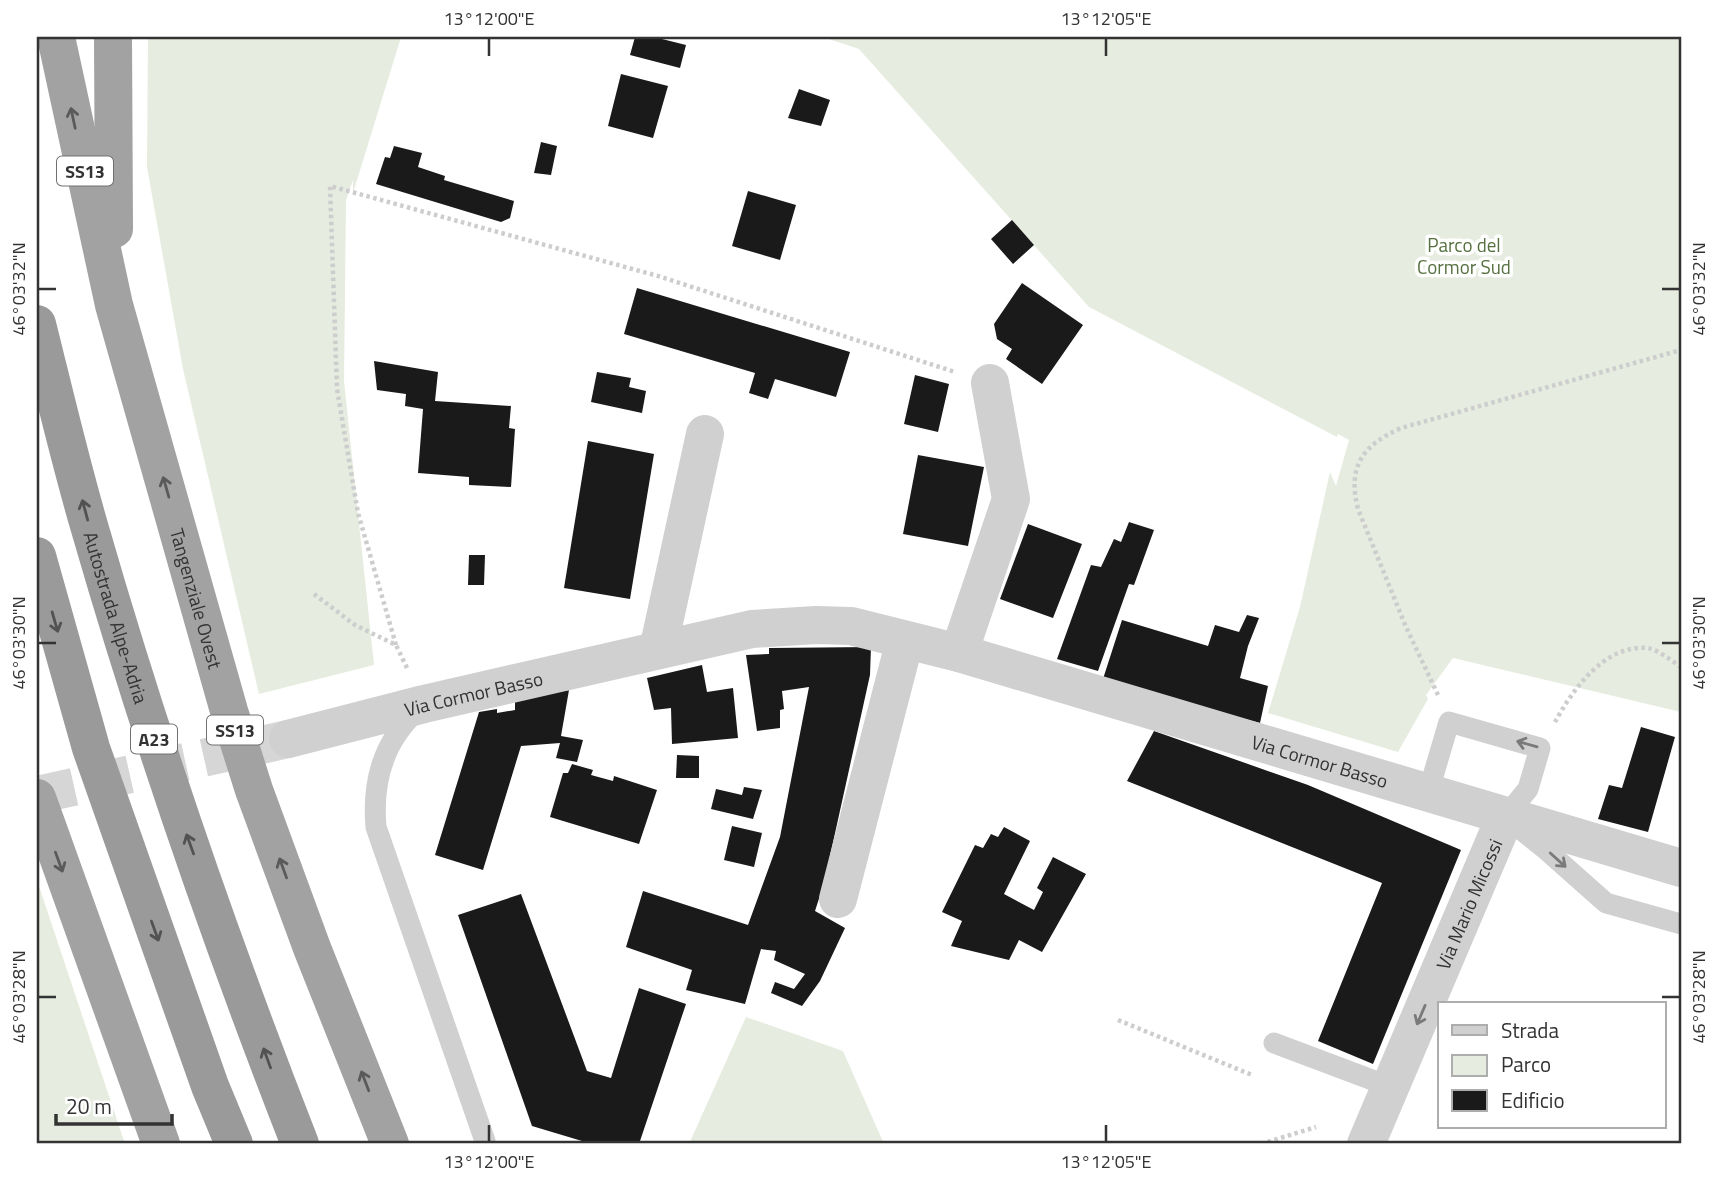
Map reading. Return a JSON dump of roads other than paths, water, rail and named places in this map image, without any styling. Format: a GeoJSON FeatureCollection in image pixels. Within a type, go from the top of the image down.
{"type":"FeatureCollection","features":[{"type":"Feature","properties":{"kind":"highway","name":"Tangenziale Ovest"},"geometry":{"type":"LineString","coordinates":[[55,37],[114,305],[229,711],[254,790],[390,1144]]}},
{"type":"Feature","properties":{"kind":"highway"},"geometry":{"type":"LineString","coordinates":[[113,37],[114,305]]}},
{"type":"Feature","properties":{"kind":"highway","name":"Autostrada Alpe-Adria"},"geometry":{"type":"LineString","coordinates":[[37,324],[89,527],[152,732],[300,1144]]}},
{"type":"Feature","properties":{"kind":"highway"},"geometry":{"type":"LineString","coordinates":[[37,556],[91,748],[234,1144]]}},
{"type":"Feature","properties":{"kind":"highway"},"geometry":{"type":"LineString","coordinates":[[37,797],[161,1144]]}},
{"type":"Feature","properties":{"kind":"street"},"geometry":{"type":"LineString","coordinates":[[959,653],[1011,499],[990,383]]}},
{"type":"Feature","properties":{"kind":"street"},"geometry":{"type":"LineString","coordinates":[[659,650],[705,434]]}},
{"type":"Feature","properties":{"kind":"street","name":"Via Cormor Basso"},"geometry":{"type":"LineString","coordinates":[[288,739],[424,704],[752,629],[851,626],[959,653],[1681,868]]}},
{"type":"Feature","properties":{"kind":"street"},"geometry":{"type":"LineString","coordinates":[[838,899],[905,640]]}},
{"type":"Feature","properties":{"kind":"street","name":"Via Mario Micossi"},"geometry":{"type":"LineString","coordinates":[[1366,1144],[1505,817]]}},
{"type":"Feature","properties":{"kind":"lane"},"geometry":{"type":"LineString","coordinates":[[424,704],[406,720],[383,755],[377,779],[374,810],[376,827],[485,1141]]}},
{"type":"Feature","properties":{"kind":"lane"},"geometry":{"type":"LineString","coordinates":[[1428,793],[1449,722],[1540,748],[1528,789],[1505,817],[1605,903],[1681,924]]}},
{"type":"Feature","properties":{"kind":"lane"},"geometry":{"type":"LineString","coordinates":[[1274,1043],[1391,1087]]}},
{"type":"Feature","properties":{"kind":"tunnel"},"geometry":{"type":"LineString","coordinates":[[37,795],[288,739]]}},
{"type":"Feature","properties":{"kind":"park label","name":"Parco del Cormor Sud"},"geometry":{"type":"Point","coordinates":[1464,255]}}]}
